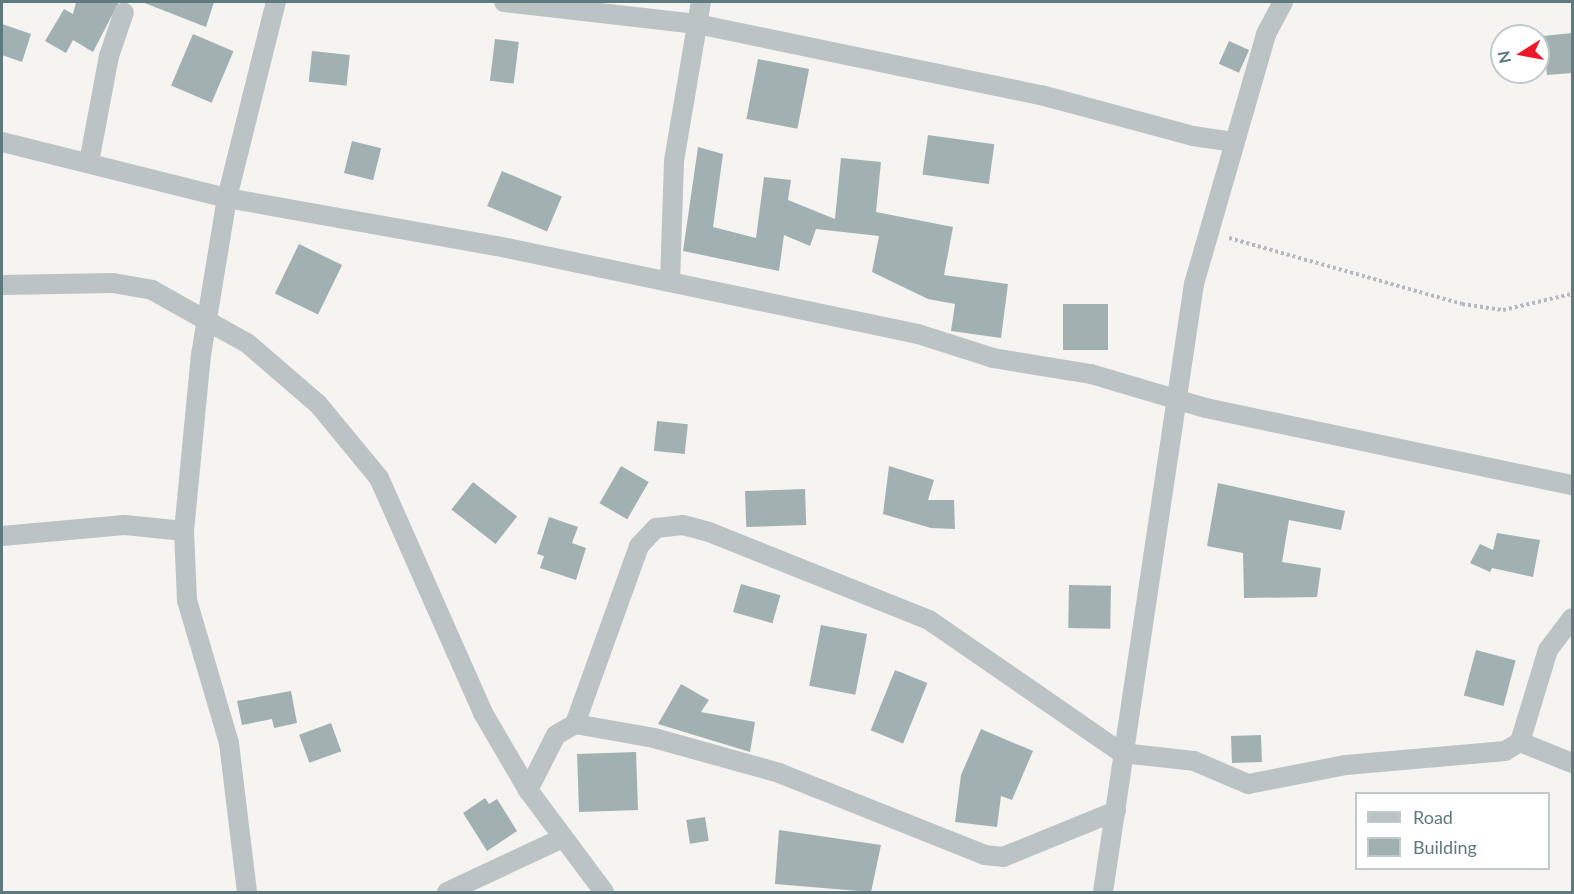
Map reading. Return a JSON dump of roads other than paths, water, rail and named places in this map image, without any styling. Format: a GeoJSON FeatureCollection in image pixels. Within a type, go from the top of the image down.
{"type":"FeatureCollection","features":[{"type":"Feature","properties":{"kind":"street"},"geometry":{"type":"LineString","coordinates":[[247,892],[229,743],[187,600],[184,531],[208,320],[227,198],[276,2]]}},
{"type":"Feature","properties":{"kind":"street"},"geometry":{"type":"LineString","coordinates":[[504,2],[697,24],[1041,95],[1193,136],[1233,142]]}},
{"type":"Feature","properties":{"kind":"street"},"geometry":{"type":"LineString","coordinates":[[670,282],[673,176],[701,2]]}},
{"type":"Feature","properties":{"kind":"street"},"geometry":{"type":"LineString","coordinates":[[1103,892],[1116,811],[1122,753],[1177,398],[1208,232],[1266,34],[1284,2]]}},
{"type":"Feature","properties":{"kind":"street"},"geometry":{"type":"LineString","coordinates":[[89,162],[109,56],[124,12]]}},
{"type":"Feature","properties":{"kind":"street"},"geometry":{"type":"LineString","coordinates":[[2,142],[227,198],[670,282],[918,334],[993,358],[1091,374],[1332,437],[1572,485]]}},
{"type":"Feature","properties":{"kind":"street"},"geometry":{"type":"LineString","coordinates":[[2,285],[113,283],[152,290],[247,343],[355,442],[414,551],[483,713],[528,790],[604,892]]}},
{"type":"Feature","properties":{"kind":"street"},"geometry":{"type":"LineString","coordinates":[[2,536],[125,525],[184,531]]}},
{"type":"Feature","properties":{"kind":"street"},"geometry":{"type":"LineString","coordinates":[[575,724],[639,546],[656,528],[683,525],[929,620],[1122,753],[1194,761],[1248,784],[1370,762],[1482,756],[1520,742],[1572,763]]}},
{"type":"Feature","properties":{"kind":"street"},"geometry":{"type":"LineString","coordinates":[[1520,742],[1548,650],[1572,618]]}},
{"type":"Feature","properties":{"kind":"street"},"geometry":{"type":"LineString","coordinates":[[528,790],[556,735],[575,724],[654,738],[779,773],[985,855],[1003,856],[1116,811]]}},
{"type":"Feature","properties":{"kind":"street"},"geometry":{"type":"LineString","coordinates":[[447,892],[563,838]]}}]}
